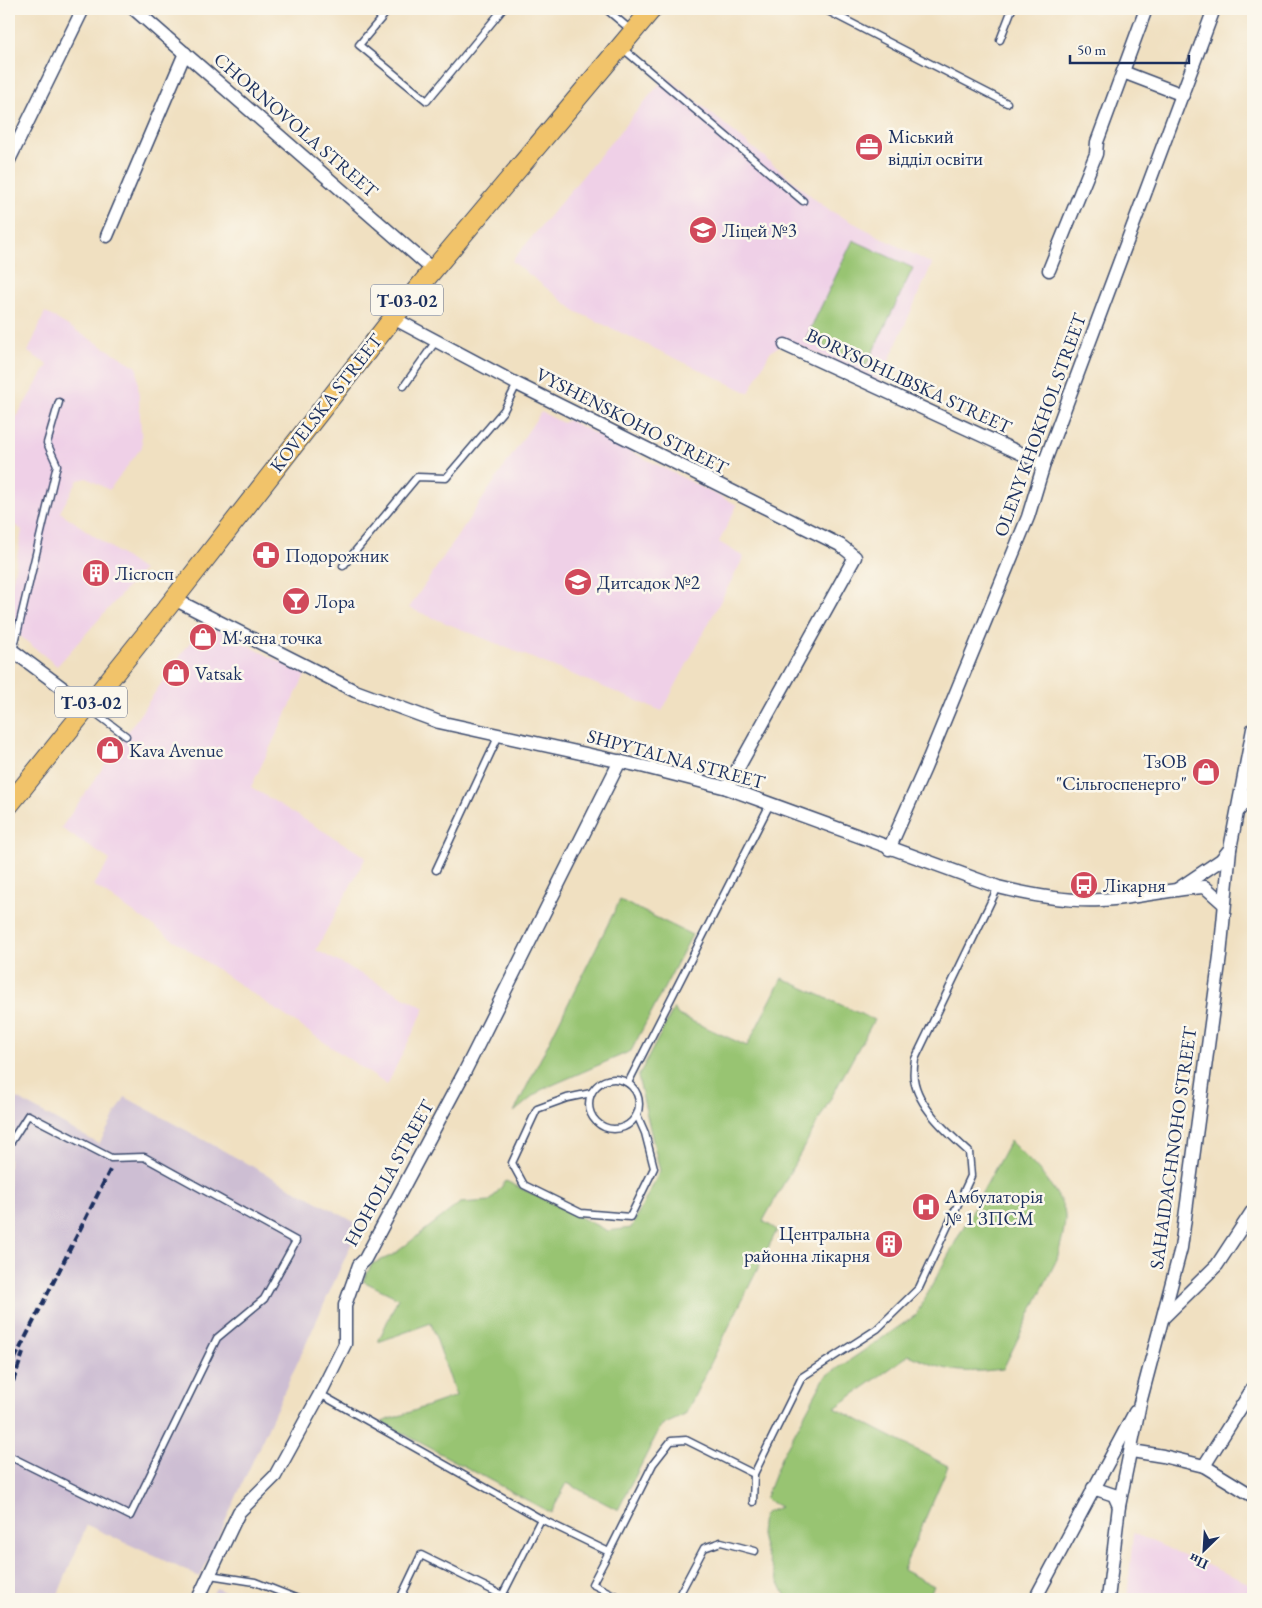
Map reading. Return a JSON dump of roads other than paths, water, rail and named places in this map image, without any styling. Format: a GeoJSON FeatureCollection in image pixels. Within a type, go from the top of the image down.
{"type":"FeatureCollection","features":[{"type":"Feature","properties":{"kind":"main road","name":"KOVELSKA STREET"},"geometry":{"type":"LineString","coordinates":[[9,805],[174,599],[393,318],[652,9]]}},
{"type":"Feature","properties":{"kind":"street"},"geometry":{"type":"LineString","coordinates":[[9,160],[83,9]]}},
{"type":"Feature","properties":{"kind":"street","name":"CHORNOVOLA STREET"},"geometry":{"type":"LineString","coordinates":[[134,9],[432,270]]}},
{"type":"Feature","properties":{"kind":"street"},"geometry":{"type":"LineString","coordinates":[[1049,270],[1096,154],[1097,142],[1146,9]]}},
{"type":"Feature","properties":{"kind":"street","name":"OLENY KHOKHOL STREET"},"geometry":{"type":"LineString","coordinates":[[889,849],[925,768],[1028,517],[1044,464],[1214,9]]}},
{"type":"Feature","properties":{"kind":"street"},"geometry":{"type":"LineString","coordinates":[[107,236],[185,53]]}},
{"type":"Feature","properties":{"kind":"street"},"geometry":{"type":"LineString","coordinates":[[1123,72],[1182,95]]}},
{"type":"Feature","properties":{"kind":"street","name":"VYSHENSKOHO STREET"},"geometry":{"type":"LineString","coordinates":[[393,318],[517,384],[840,545],[855,557],[727,788]]}},
{"type":"Feature","properties":{"kind":"street","name":"BORYSOHLIBSKA STREET"},"geometry":{"type":"LineString","coordinates":[[785,345],[1044,464]]}},
{"type":"Feature","properties":{"kind":"street","name":"SHPYTALNA STREET"},"geometry":{"type":"LineString","coordinates":[[174,599],[355,691],[440,722],[620,761],[727,788],[889,849],[998,887],[1030,895],[1101,900],[1178,889],[1221,860],[1230,849]]}},
{"type":"Feature","properties":{"kind":"street"},"geometry":{"type":"LineString","coordinates":[[11,649],[88,707]]}},
{"type":"Feature","properties":{"kind":"street","name":"SAHAIDACHNOHO STREET"},"geometry":{"type":"LineString","coordinates":[[1108,1599],[1119,1506],[1132,1451],[1140,1403],[1181,1248],[1220,956],[1230,849],[1253,729]]}},
{"type":"Feature","properties":{"kind":"street","name":"HOHOLIA STREET"},"geometry":{"type":"LineString","coordinates":[[198,1599],[239,1512],[276,1476],[320,1394],[345,1344],[345,1305],[359,1265],[365,1259],[464,1073],[620,761]]}},
{"type":"Feature","properties":{"kind":"street"},"geometry":{"type":"LineString","coordinates":[[1238,811],[1253,792]]}},
{"type":"Feature","properties":{"kind":"street"},"geometry":{"type":"LineString","coordinates":[[1178,889],[1205,887],[1224,904]]}},
{"type":"Feature","properties":{"kind":"street"},"geometry":{"type":"LineString","coordinates":[[1163,1318],[1217,1265],[1253,1210]]}},
{"type":"Feature","properties":{"kind":"street"},"geometry":{"type":"LineString","coordinates":[[1204,1466],[1253,1388]]}},
{"type":"Feature","properties":{"kind":"street"},"geometry":{"type":"LineString","coordinates":[[1035,1599],[1140,1403]]}},
{"type":"Feature","properties":{"kind":"street"},"geometry":{"type":"LineString","coordinates":[[1132,1451],[1204,1466],[1253,1496]]}},
{"type":"Feature","properties":{"kind":"street"},"geometry":{"type":"LineString","coordinates":[[1094,1488],[1114,1495],[1119,1506]]}},
{"type":"Feature","properties":{"kind":"lane"},"geometry":{"type":"LineString","coordinates":[[390,9],[360,45],[427,101],[503,9]]}},
{"type":"Feature","properties":{"kind":"lane"},"geometry":{"type":"LineString","coordinates":[[606,9],[633,32]]}},
{"type":"Feature","properties":{"kind":"lane"},"geometry":{"type":"LineString","coordinates":[[824,9],[1008,103]]}},
{"type":"Feature","properties":{"kind":"lane"},"geometry":{"type":"LineString","coordinates":[[1000,40],[1012,9]]}},
{"type":"Feature","properties":{"kind":"lane"},"geometry":{"type":"LineString","coordinates":[[621,47],[803,201]]}},
{"type":"Feature","properties":{"kind":"lane"},"geometry":{"type":"LineString","coordinates":[[404,386],[436,341]]}},
{"type":"Feature","properties":{"kind":"lane"},"geometry":{"type":"LineString","coordinates":[[343,566],[417,476],[446,478],[504,410],[517,384]]}},
{"type":"Feature","properties":{"kind":"lane"},"geometry":{"type":"LineString","coordinates":[[11,649],[57,465],[47,443],[59,402]]}},
{"type":"Feature","properties":{"kind":"lane"},"geometry":{"type":"LineString","coordinates":[[88,707],[126,736]]}},
{"type":"Feature","properties":{"kind":"lane"},"geometry":{"type":"LineString","coordinates":[[436,870],[499,735]]}},
{"type":"Feature","properties":{"kind":"lane"},"geometry":{"type":"LineString","coordinates":[[628,1083],[770,804]]}},
{"type":"Feature","properties":{"kind":"lane"},"geometry":{"type":"LineString","coordinates":[[753,1502],[754,1474],[802,1378],[877,1329],[920,1288],[971,1176],[969,1152],[937,1122],[920,1094],[914,1078],[915,1059],[998,887]]}},
{"type":"Feature","properties":{"kind":"lane"},"geometry":{"type":"LineString","coordinates":[[612,1079],[628,1083],[638,1097],[637,1115],[645,1134],[654,1168],[630,1217],[581,1213],[524,1185],[512,1163],[537,1109],[567,1098],[590,1093],[599,1083],[612,1079]]}},
{"type":"Feature","properties":{"kind":"lane"},"geometry":{"type":"LineString","coordinates":[[590,1093],[589,1105],[592,1114],[601,1123],[615,1129],[623,1128],[632,1122],[637,1115]]}},
{"type":"Feature","properties":{"kind":"lane"},"geometry":{"type":"LineString","coordinates":[[9,1145],[28,1115],[111,1158],[144,1157],[296,1241],[264,1299],[217,1338],[130,1516],[9,1456]]}},
{"type":"Feature","properties":{"kind":"lane"},"geometry":{"type":"LineString","coordinates":[[320,1394],[541,1519],[609,1552]]}},
{"type":"Feature","properties":{"kind":"lane"},"geometry":{"type":"LineString","coordinates":[[622,1599],[592,1584],[653,1464],[671,1441],[686,1440],[754,1474]]}},
{"type":"Feature","properties":{"kind":"lane"},"geometry":{"type":"LineString","coordinates":[[400,1599],[420,1555],[501,1597],[541,1519]]}},
{"type":"Feature","properties":{"kind":"lane"},"geometry":{"type":"LineString","coordinates":[[677,1599],[704,1548],[722,1542],[755,1551]]}},
{"type":"Feature","properties":{"kind":"lane"},"geometry":{"type":"LineString","coordinates":[[210,1575],[255,1582],[298,1599]]}},
{"type":"Feature","properties":{"kind":"railway"},"geometry":{"type":"LineString","coordinates":[[9,1370],[110,1170]]}},
{"type":"Feature","properties":{"kind":"railway"},"geometry":{"type":"LineString","coordinates":[[9,1393],[23,1353]]}},
{"type":"Feature","properties":{"kind":"place","name":"Міський відділ освіти"},"geometry":{"type":"Point","coordinates":[869,147]}},
{"type":"Feature","properties":{"kind":"place","name":"Ліцей №3"},"geometry":{"type":"Point","coordinates":[703,230]}},
{"type":"Feature","properties":{"kind":"place","name":"Подорожник"},"geometry":{"type":"Point","coordinates":[266,555]}},
{"type":"Feature","properties":{"kind":"place","name":"Лісгосп"},"geometry":{"type":"Point","coordinates":[96,573]}},
{"type":"Feature","properties":{"kind":"place","name":"Дитсадок №2"},"geometry":{"type":"Point","coordinates":[578,582]}},
{"type":"Feature","properties":{"kind":"place","name":"Лора"},"geometry":{"type":"Point","coordinates":[296,601]}},
{"type":"Feature","properties":{"kind":"place","name":"М'ясна точка"},"geometry":{"type":"Point","coordinates":[203,637]}},
{"type":"Feature","properties":{"kind":"place","name":"Vatsak"},"geometry":{"type":"Point","coordinates":[176,673]}},
{"type":"Feature","properties":{"kind":"place","name":"Kava Avenue"},"geometry":{"type":"Point","coordinates":[110,750]}},
{"type":"Feature","properties":{"kind":"place","name":"ТзОВ \"Сільгоспенерго\""},"geometry":{"type":"Point","coordinates":[1206,772]}},
{"type":"Feature","properties":{"kind":"place","name":"Лікарня"},"geometry":{"type":"Point","coordinates":[1084,885]}},
{"type":"Feature","properties":{"kind":"place","name":"Амбулаторія № 1 ЗПСМ"},"geometry":{"type":"Point","coordinates":[926,1207]}},
{"type":"Feature","properties":{"kind":"place","name":"Центральна районна лікарня"},"geometry":{"type":"Point","coordinates":[889,1244]}}]}
